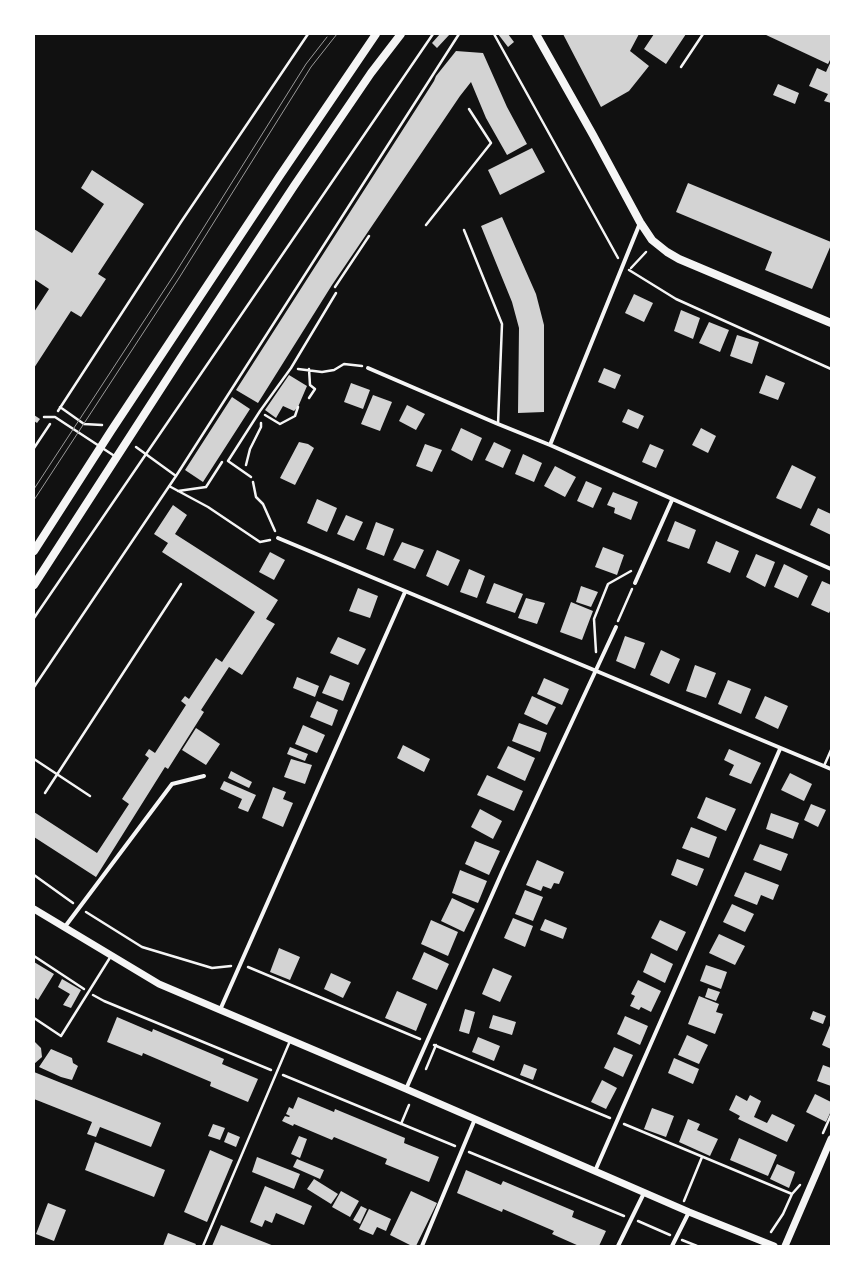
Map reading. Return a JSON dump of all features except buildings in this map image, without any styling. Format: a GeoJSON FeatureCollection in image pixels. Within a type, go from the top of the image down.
{"type":"FeatureCollection","features":[{"type":"Feature","properties":{"kind":"main road"},"geometry":{"type":"LineString","coordinates":[[34,551],[100,446],[376,34]]}},
{"type":"Feature","properties":{"kind":"main road"},"geometry":{"type":"LineString","coordinates":[[34,585],[294,186],[371,73],[401,34]]}},
{"type":"Feature","properties":{"kind":"main road"},"geometry":{"type":"LineString","coordinates":[[536,34],[593,134],[640,222],[652,240],[679,259],[831,324]]}},
{"type":"Feature","properties":{"kind":"street"},"geometry":{"type":"LineString","coordinates":[[550,445],[640,222]]}},
{"type":"Feature","properties":{"kind":"street"},"geometry":{"type":"LineString","coordinates":[[368,368],[550,445],[831,569]]}},
{"type":"Feature","properties":{"kind":"street"},"geometry":{"type":"LineString","coordinates":[[635,583],[672,500]]}},
{"type":"Feature","properties":{"kind":"street"},"geometry":{"type":"LineString","coordinates":[[278,538],[405,592],[597,670],[780,749],[831,769]]}},
{"type":"Feature","properties":{"kind":"street"},"geometry":{"type":"LineString","coordinates":[[220,1010],[405,592]]}},
{"type":"Feature","properties":{"kind":"street"},"geometry":{"type":"LineString","coordinates":[[406,1089],[503,870],[616,627]]}},
{"type":"Feature","properties":{"kind":"street"},"geometry":{"type":"LineString","coordinates":[[595,1171],[780,749]]}},
{"type":"Feature","properties":{"kind":"street"},"geometry":{"type":"LineString","coordinates":[[64,928],[172,784],[204,776]]}},
{"type":"Feature","properties":{"kind":"street"},"geometry":{"type":"LineString","coordinates":[[34,909],[159,984],[406,1089],[681,1209],[774,1246]]}},
{"type":"Feature","properties":{"kind":"street"},"geometry":{"type":"LineString","coordinates":[[422,1246],[475,1119]]}},
{"type":"Feature","properties":{"kind":"street"},"geometry":{"type":"LineString","coordinates":[[785,1246],[831,1139]]}},
{"type":"Feature","properties":{"kind":"street"},"geometry":{"type":"LineString","coordinates":[[618,1246],[644,1193]]}},
{"type":"Feature","properties":{"kind":"street"},"geometry":{"type":"LineString","coordinates":[[672,1246],[689,1212]]}},
{"type":"Feature","properties":{"kind":"lane"},"geometry":{"type":"LineString","coordinates":[[681,67],[703,34]]}},
{"type":"Feature","properties":{"kind":"lane"},"geometry":{"type":"LineString","coordinates":[[426,225],[492,143],[469,109]]}},
{"type":"Feature","properties":{"kind":"lane"},"geometry":{"type":"LineString","coordinates":[[464,230],[502,324],[498,424]]}},
{"type":"Feature","properties":{"kind":"lane"},"geometry":{"type":"LineString","coordinates":[[252,477],[228,461],[260,411],[291,368],[336,293]]}},
{"type":"Feature","properties":{"kind":"lane"},"geometry":{"type":"LineString","coordinates":[[44,417],[55,417],[116,457]]}},
{"type":"Feature","properties":{"kind":"lane"},"geometry":{"type":"LineString","coordinates":[[824,766],[831,750]]}},
{"type":"Feature","properties":{"kind":"lane"},"geometry":{"type":"LineString","coordinates":[[34,1018],[61,1036],[111,956]]}},
{"type":"Feature","properties":{"kind":"lane"},"geometry":{"type":"LineString","coordinates":[[203,1246],[290,1040]]}},
{"type":"Feature","properties":{"kind":"path"},"geometry":{"type":"LineString","coordinates":[[34,448],[185,215],[308,34]]}},
{"type":"Feature","properties":{"kind":"path"},"geometry":{"type":"LineString","coordinates":[[34,618],[433,34]]}},
{"type":"Feature","properties":{"kind":"path"},"geometry":{"type":"LineString","coordinates":[[34,687],[176,476],[459,34]]}},
{"type":"Feature","properties":{"kind":"path"},"geometry":{"type":"LineString","coordinates":[[629,270],[646,252]]}},
{"type":"Feature","properties":{"kind":"path"},"geometry":{"type":"LineString","coordinates":[[291,368],[309,369],[322,372],[334,370],[344,364],[368,368]]}},
{"type":"Feature","properties":{"kind":"path"},"geometry":{"type":"LineString","coordinates":[[309,369],[310,385],[315,389],[309,398]]}},
{"type":"Feature","properties":{"kind":"path"},"geometry":{"type":"LineString","coordinates":[[60,407],[84,424],[102,425]]}},
{"type":"Feature","properties":{"kind":"path"},"geometry":{"type":"LineString","coordinates":[[260,411],[280,424],[295,416],[298,407]]}},
{"type":"Feature","properties":{"kind":"path"},"geometry":{"type":"LineString","coordinates":[[136,447],[176,476]]}},
{"type":"Feature","properties":{"kind":"path"},"geometry":{"type":"LineString","coordinates":[[169,486],[208,507],[260,542],[278,538]]}},
{"type":"Feature","properties":{"kind":"path"},"geometry":{"type":"LineString","coordinates":[[597,670],[594,619],[608,584],[643,564]]}},
{"type":"Feature","properties":{"kind":"path"},"geometry":{"type":"LineString","coordinates":[[616,627],[635,583]]}},
{"type":"Feature","properties":{"kind":"path"},"geometry":{"type":"LineString","coordinates":[[45,793],[182,584]]}},
{"type":"Feature","properties":{"kind":"path"},"geometry":{"type":"LineString","coordinates":[[34,759],[90,796]]}},
{"type":"Feature","properties":{"kind":"path"},"geometry":{"type":"LineString","coordinates":[[34,875],[79,908],[142,947],[212,968],[240,964],[792,1194]]}},
{"type":"Feature","properties":{"kind":"path"},"geometry":{"type":"LineString","coordinates":[[34,956],[104,1002],[697,1246]]}},
{"type":"Feature","properties":{"kind":"path"},"geometry":{"type":"LineString","coordinates":[[424,1071],[436,1045]]}},
{"type":"Feature","properties":{"kind":"path"},"geometry":{"type":"LineString","coordinates":[[400,1124],[409,1105]]}},
{"type":"Feature","properties":{"kind":"path"},"geometry":{"type":"LineString","coordinates":[[822,1135],[831,1115]]}},
{"type":"Feature","properties":{"kind":"path"},"geometry":{"type":"LineString","coordinates":[[681,1209],[702,1157]]}},
{"type":"Feature","properties":{"kind":"path"},"geometry":{"type":"LineString","coordinates":[[771,1232],[783,1214],[792,1194],[802,1183]]}},
{"type":"Feature","properties":{"kind":"tram line"},"geometry":{"type":"LineString","coordinates":[[34,500],[179,278],[311,67],[337,34]]}},
{"type":"Feature","properties":{"kind":"tram line"},"geometry":{"type":"LineString","coordinates":[[34,489],[174,275],[306,64],[327,37]]}}]}
